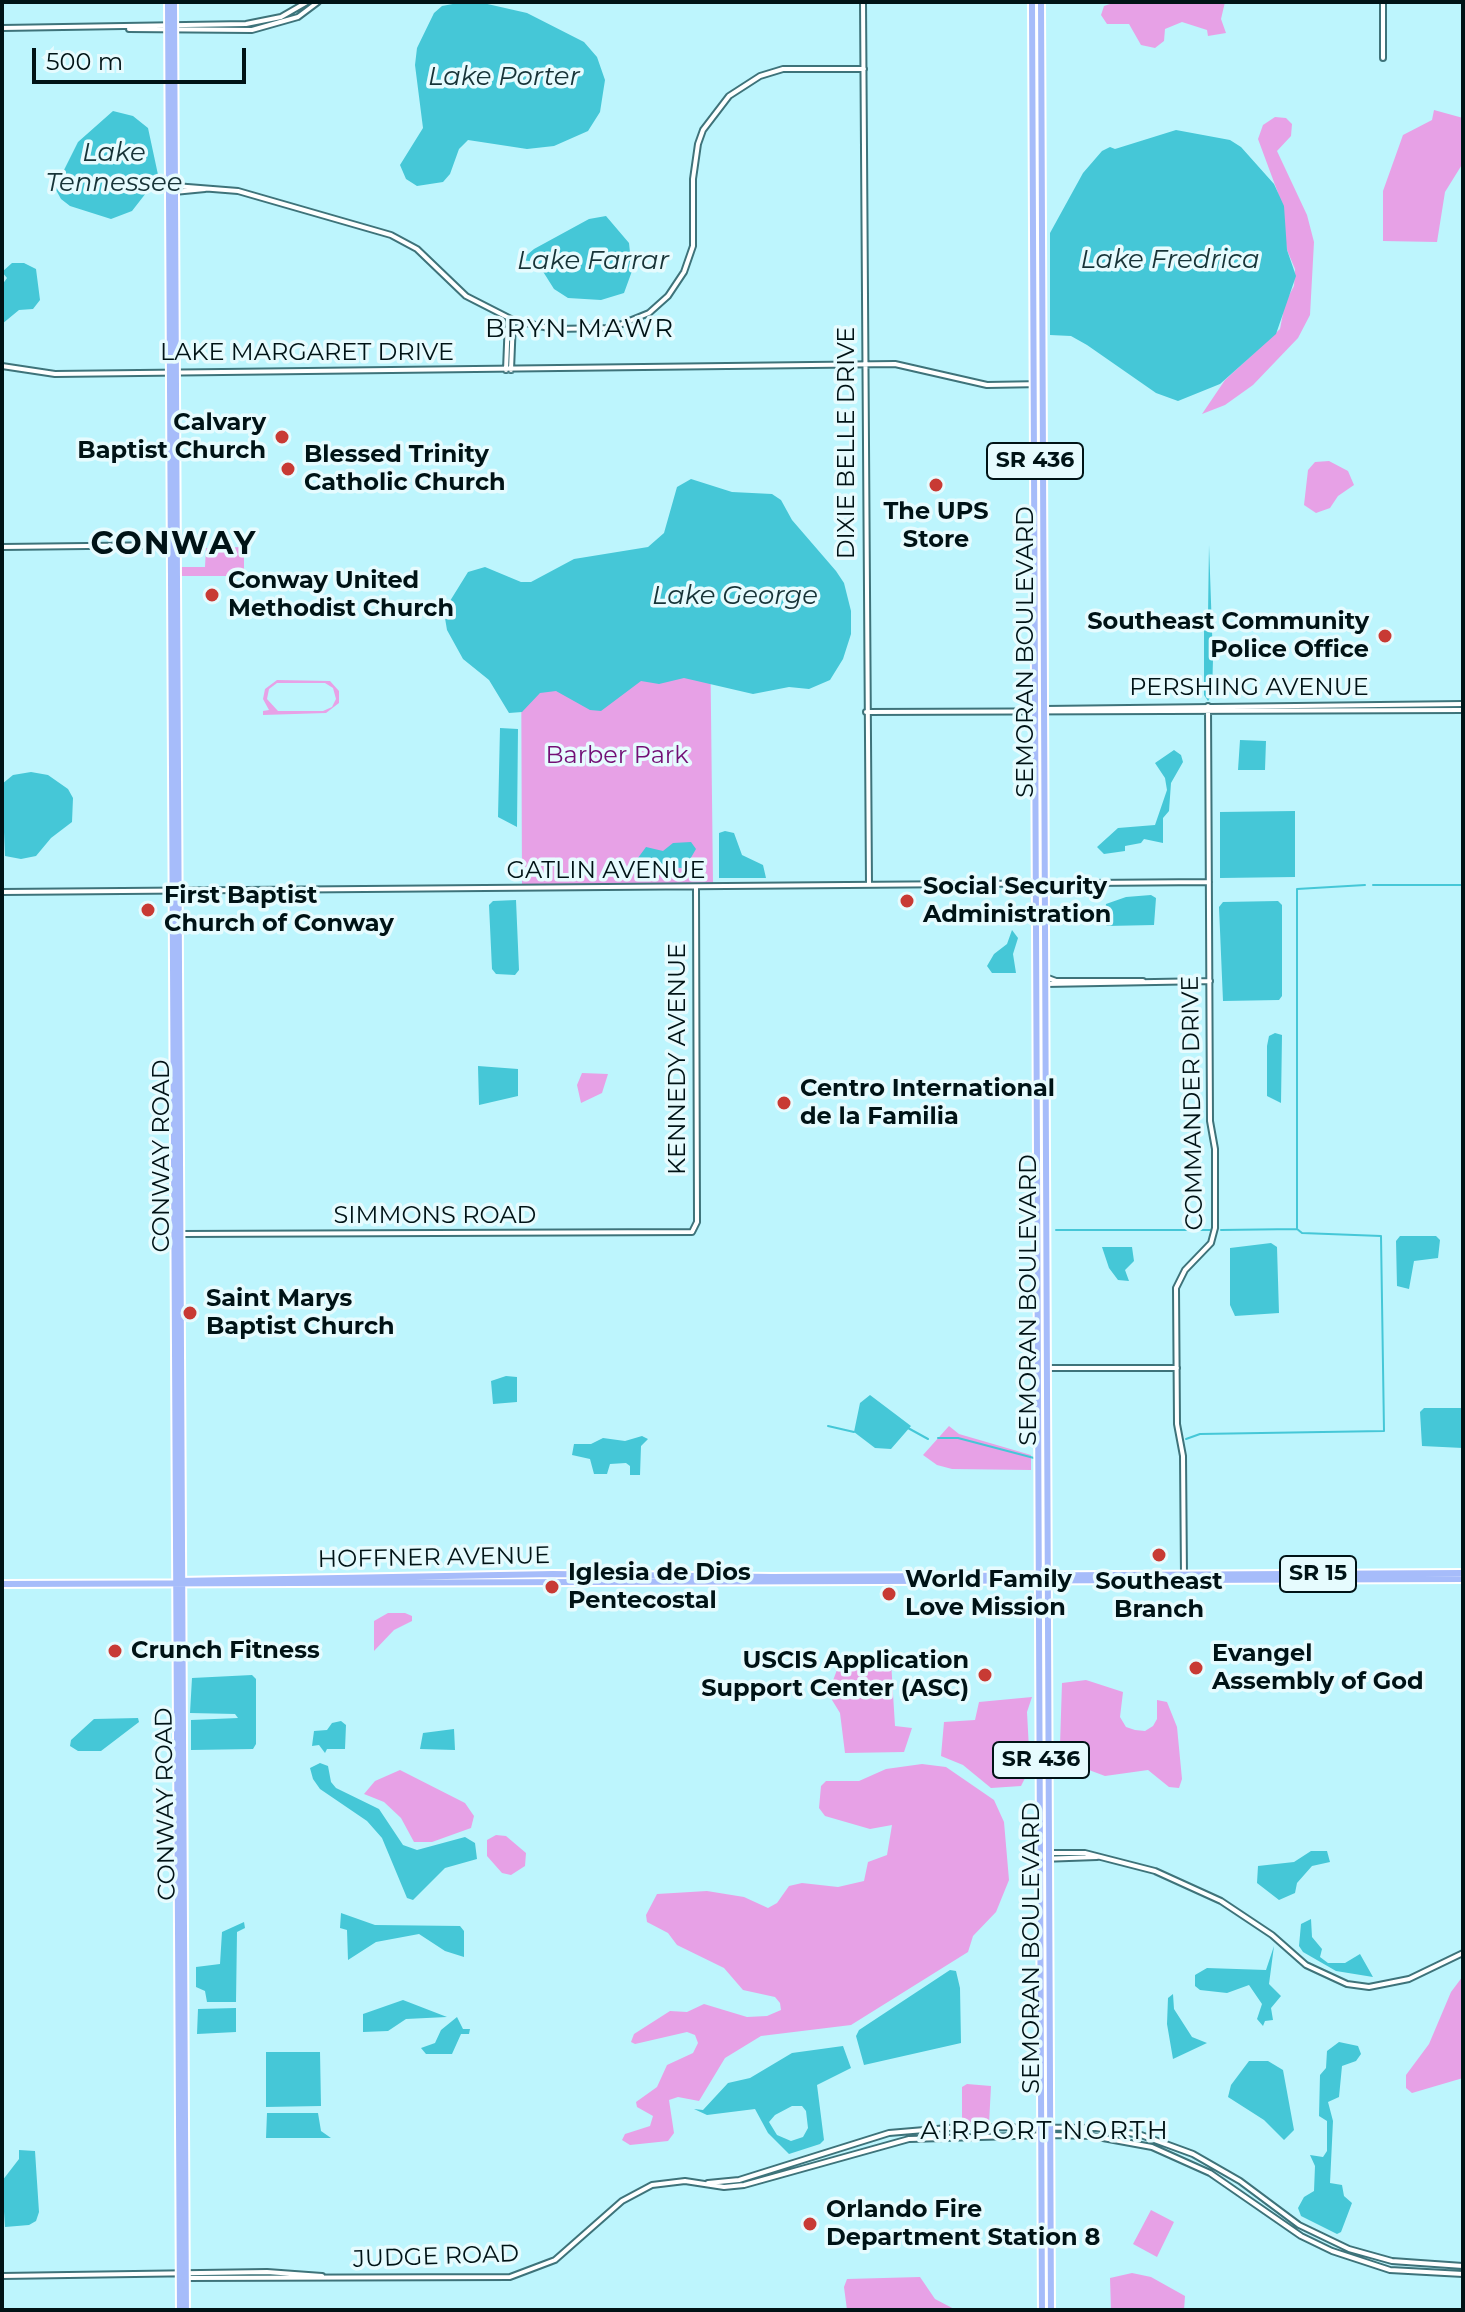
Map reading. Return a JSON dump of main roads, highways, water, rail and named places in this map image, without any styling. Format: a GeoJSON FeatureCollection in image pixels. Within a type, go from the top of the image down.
{"type":"FeatureCollection","features":[{"type":"Feature","properties":{"kind":"main road","name":"CONWAY ROAD"},"geometry":{"type":"LineString","coordinates":[[171,2],[169,120],[173,189]]}},
{"type":"Feature","properties":{"kind":"main road","name":"SEMORAN BOULEVARD"},"geometry":{"type":"LineString","coordinates":[[1032,2],[1042,2310]]}},
{"type":"Feature","properties":{"kind":"main road","name":"SEMORAN BOULEVARD"},"geometry":{"type":"LineString","coordinates":[[1041,2],[1051,2310]]}},
{"type":"Feature","properties":{"kind":"main road","name":"CONWAY ROAD"},"geometry":{"type":"LineString","coordinates":[[171,27],[175,145],[177,498],[172,742],[180,1112],[175,1474],[181,1525],[176,1692],[177,1785],[184,1814],[184,2275],[180,2310]]}},
{"type":"Feature","properties":{"kind":"main road"},"geometry":{"type":"LineString","coordinates":[[169,120],[175,145]]}},
{"type":"Feature","properties":{"kind":"main road"},"geometry":{"type":"LineString","coordinates":[[1034,283],[1042,306]]}},
{"type":"Feature","properties":{"kind":"main road","name":"CONWAY ROAD"},"geometry":{"type":"LineString","coordinates":[[174,372],[171,485],[178,663],[178,759],[173,1065],[182,1652],[179,2134],[186,2310]]}},
{"type":"Feature","properties":{"kind":"main road"},"geometry":{"type":"LineString","coordinates":[[171,485],[177,498]]}},
{"type":"Feature","properties":{"kind":"main road"},"geometry":{"type":"LineString","coordinates":[[1035,495],[1040,502],[1043,523]]}},
{"type":"Feature","properties":{"kind":"main road"},"geometry":{"type":"LineString","coordinates":[[1035,549],[1044,565]]}},
{"type":"Feature","properties":{"kind":"main road"},"geometry":{"type":"LineString","coordinates":[[1035,609],[1044,626]]}},
{"type":"Feature","properties":{"kind":"main road"},"geometry":{"type":"LineString","coordinates":[[172,644],[178,663]]}},
{"type":"Feature","properties":{"kind":"main road"},"geometry":{"type":"LineString","coordinates":[[172,717],[178,734]]}},
{"type":"Feature","properties":{"kind":"main road"},"geometry":{"type":"LineString","coordinates":[[172,742],[178,759]]}},
{"type":"Feature","properties":{"kind":"main road"},"geometry":{"type":"LineString","coordinates":[[1036,966],[1045,981]]}},
{"type":"Feature","properties":{"kind":"main road"},"geometry":{"type":"LineString","coordinates":[[173,972],[179,988]]}},
{"type":"Feature","properties":{"kind":"main road"},"geometry":{"type":"LineString","coordinates":[[1036,985],[1045,1005]]}},
{"type":"Feature","properties":{"kind":"main road"},"geometry":{"type":"LineString","coordinates":[[173,1027],[179,1042]]}},
{"type":"Feature","properties":{"kind":"main road"},"geometry":{"type":"LineString","coordinates":[[173,1065],[179,1084]]}},
{"type":"Feature","properties":{"kind":"main road"},"geometry":{"type":"LineString","coordinates":[[174,1090],[180,1112]]}},
{"type":"Feature","properties":{"kind":"main road"},"geometry":{"type":"LineString","coordinates":[[1038,1236],[1047,1253]]}},
{"type":"Feature","properties":{"kind":"main road"},"geometry":{"type":"LineString","coordinates":[[1038,1254],[1047,1272]]}},
{"type":"Feature","properties":{"kind":"main road"},"geometry":{"type":"LineString","coordinates":[[1039,1457],[1048,1473]]}},
{"type":"Feature","properties":{"kind":"main road","name":"HOFFNER AVENUE"},"geometry":{"type":"LineString","coordinates":[[1184,1578],[1343,1580],[1413,1579],[1451,1573],[1463,1576]]}},
{"type":"Feature","properties":{"kind":"main road","name":"HOFFNER AVENUE"},"geometry":{"type":"LineString","coordinates":[[179,1583],[424,1581],[497,1574],[734,1583],[1040,1578]]}},
{"type":"Feature","properties":{"kind":"main road"},"geometry":{"type":"LineString","coordinates":[[1303,1580],[1336,1574]]}},
{"type":"Feature","properties":{"kind":"main road","name":"HOFFNER AVENUE"},"geometry":{"type":"LineString","coordinates":[[2,1584],[297,1583],[349,1576],[1049,1579],[1336,1574],[1463,1576]]}},
{"type":"Feature","properties":{"kind":"main road"},"geometry":{"type":"LineString","coordinates":[[1343,1580],[1375,1574]]}},
{"type":"Feature","properties":{"kind":"main road"},"geometry":{"type":"LineString","coordinates":[[868,1582],[871,1578],[906,1576]]}},
{"type":"Feature","properties":{"kind":"main road"},"geometry":{"type":"LineString","coordinates":[[668,1582],[700,1577]]}},
{"type":"Feature","properties":{"kind":"main road"},"geometry":{"type":"LineString","coordinates":[[734,1583],[763,1577]]}},
{"type":"Feature","properties":{"kind":"main road"},"geometry":{"type":"LineString","coordinates":[[176,1642],[182,1652]]}},
{"type":"Feature","properties":{"kind":"main road"},"geometry":{"type":"LineString","coordinates":[[1040,1661],[1049,1676]]}},
{"type":"Feature","properties":{"kind":"main road"},"geometry":{"type":"LineString","coordinates":[[182,1686],[176,1692],[182,1703]]}},
{"type":"Feature","properties":{"kind":"main road"},"geometry":{"type":"LineString","coordinates":[[1041,1965],[1050,1998]]}},
{"type":"Feature","properties":{"kind":"main road"},"geometry":{"type":"LineString","coordinates":[[1041,1994],[1050,2013]]}},
{"type":"Feature","properties":{"kind":"main road"},"geometry":{"type":"LineString","coordinates":[[179,2134],[185,2145]]}},
{"type":"Feature","properties":{"kind":"main road"},"geometry":{"type":"LineString","coordinates":[[1042,2257],[1050,2272]]}},
{"type":"Feature","properties":{"kind":"main road"},"geometry":{"type":"LineString","coordinates":[[1042,2272],[1050,2286]]}},
{"type":"Feature","properties":{"kind":"water","name":"Lake Porter"},"geometry":{"type":"Polygon","coordinates":[[[483,3],[527,13],[584,42],[597,57],[605,80],[600,112],[588,131],[554,146],[527,149],[468,140],[459,149],[450,174],[443,182],[417,186],[406,179],[400,165],[423,128],[415,65],[417,48],[434,13],[442,6],[483,3]]]}},
{"type":"Feature","properties":{"kind":"water","name":"Lake Tennessee"},"geometry":{"type":"Polygon","coordinates":[[[113,111],[133,116],[148,128],[160,184],[146,193],[132,211],[111,219],[70,206],[61,199],[55,188],[78,142],[113,111]]]}},
{"type":"Feature","properties":{"kind":"water","name":"Lake Fredrica"},"geometry":{"type":"Polygon","coordinates":[[[1176,130],[1230,140],[1241,147],[1274,184],[1284,206],[1287,250],[1296,276],[1276,334],[1220,384],[1178,401],[1156,393],[1071,336],[1050,335],[1050,233],[1083,173],[1102,151],[1110,147],[1115,149],[1176,130]]]}},
{"type":"Feature","properties":{"kind":"water","name":"Lake Farrar"},"geometry":{"type":"Polygon","coordinates":[[[606,216],[629,243],[632,271],[624,293],[601,300],[568,298],[554,289],[537,262],[521,260],[534,249],[589,219],[606,216]]]}},
{"type":"Feature","properties":{"kind":"water"},"geometry":{"type":"Polygon","coordinates":[[[12,263],[24,263],[36,269],[40,300],[33,309],[19,310],[2,324],[2,285],[7,278],[2,272],[12,263]]]}},
{"type":"Feature","properties":{"kind":"water","name":"Lake George"},"geometry":{"type":"Polygon","coordinates":[[[691,479],[732,492],[772,494],[781,500],[792,520],[836,571],[844,583],[851,611],[851,634],[843,659],[830,680],[809,689],[789,687],[753,694],[684,678],[659,684],[641,681],[601,711],[590,710],[556,691],[540,693],[522,712],[509,713],[489,680],[463,659],[447,630],[445,618],[450,601],[468,572],[485,567],[521,582],[531,582],[574,559],[648,547],[664,533],[677,487],[691,479]]]}},
{"type":"Feature","properties":{"kind":"water"},"geometry":{"type":"Polygon","coordinates":[[[1209,545],[1213,659],[1212,695],[1208,701],[1204,695],[1204,628],[1208,615],[1209,545]]]}},
{"type":"Feature","properties":{"kind":"water"},"geometry":{"type":"Polygon","coordinates":[[[500,728],[518,729],[517,827],[498,817],[500,728]]]}},
{"type":"Feature","properties":{"kind":"water"},"geometry":{"type":"Polygon","coordinates":[[[1240,740],[1266,741],[1265,770],[1238,770],[1240,740]]]}},
{"type":"Feature","properties":{"kind":"water"},"geometry":{"type":"Polygon","coordinates":[[[1174,750],[1181,755],[1183,762],[1171,783],[1169,811],[1163,818],[1163,843],[1144,839],[1141,843],[1125,846],[1125,851],[1104,854],[1097,847],[1118,828],[1155,825],[1167,790],[1165,778],[1155,763],[1174,750]]]}},
{"type":"Feature","properties":{"kind":"water"},"geometry":{"type":"Polygon","coordinates":[[[31,772],[48,775],[68,789],[73,798],[72,822],[51,838],[36,856],[21,859],[5,856],[2,784],[13,775],[31,772]]]}},
{"type":"Feature","properties":{"kind":"water"},"geometry":{"type":"Polygon","coordinates":[[[1295,811],[1295,877],[1220,878],[1220,812],[1295,811]]]}},
{"type":"Feature","properties":{"kind":"water"},"geometry":{"type":"Polygon","coordinates":[[[719,833],[734,833],[742,855],[763,865],[766,878],[719,878],[719,833]]]}},
{"type":"Feature","properties":{"kind":"water"},"geometry":{"type":"Polygon","coordinates":[[[691,842],[696,849],[685,868],[635,867],[635,862],[646,847],[663,851],[673,843],[691,842]]]}},
{"type":"Feature","properties":{"kind":"water"},"geometry":{"type":"Polygon","coordinates":[[[1151,895],[1156,898],[1154,925],[1107,926],[1104,923],[1106,904],[1126,897],[1151,895]]]}},
{"type":"Feature","properties":{"kind":"water"},"geometry":{"type":"Polygon","coordinates":[[[516,900],[519,970],[515,975],[496,974],[492,969],[489,905],[493,901],[516,900]]]}},
{"type":"Feature","properties":{"kind":"water"},"geometry":{"type":"Polygon","coordinates":[[[1278,901],[1282,905],[1282,996],[1279,1000],[1223,1001],[1219,907],[1223,902],[1278,901]]]}},
{"type":"Feature","properties":{"kind":"water"},"geometry":{"type":"Polygon","coordinates":[[[1012,930],[1018,938],[1013,954],[1016,973],[992,973],[987,966],[994,954],[1007,944],[1012,930]]]}},
{"type":"Feature","properties":{"kind":"water"},"geometry":{"type":"Polygon","coordinates":[[[1275,1033],[1282,1035],[1281,1103],[1267,1096],[1267,1046],[1269,1036],[1275,1033]]]}},
{"type":"Feature","properties":{"kind":"water"},"geometry":{"type":"Polygon","coordinates":[[[478,1066],[518,1069],[518,1096],[479,1105],[478,1066]]]}},
{"type":"Feature","properties":{"kind":"water"},"geometry":{"type":"Polygon","coordinates":[[[1400,1236],[1436,1236],[1440,1240],[1438,1258],[1414,1261],[1409,1289],[1397,1286],[1396,1241],[1400,1236]]]}},
{"type":"Feature","properties":{"kind":"water"},"geometry":{"type":"Polygon","coordinates":[[[1271,1243],[1277,1247],[1279,1313],[1235,1316],[1230,1305],[1230,1248],[1271,1243]]]}},
{"type":"Feature","properties":{"kind":"water"},"geometry":{"type":"Polygon","coordinates":[[[1102,1247],[1132,1247],[1134,1261],[1125,1270],[1129,1281],[1118,1280],[1109,1268],[1102,1247]]]}},
{"type":"Feature","properties":{"kind":"water"},"geometry":{"type":"Polygon","coordinates":[[[506,1376],[517,1377],[517,1402],[493,1404],[491,1381],[506,1376]]]}},
{"type":"Feature","properties":{"kind":"water"},"geometry":{"type":"Polygon","coordinates":[[[870,1395],[911,1426],[891,1449],[875,1448],[854,1432],[860,1403],[870,1395]]]}},
{"type":"Feature","properties":{"kind":"water"},"geometry":{"type":"Polygon","coordinates":[[[1424,1408],[1463,1408],[1463,1448],[1422,1446],[1420,1412],[1424,1408]]]}},
{"type":"Feature","properties":{"kind":"water"},"geometry":{"type":"Polygon","coordinates":[[[642,1436],[648,1439],[641,1446],[640,1475],[630,1475],[630,1466],[626,1463],[610,1464],[607,1474],[594,1474],[590,1459],[572,1455],[574,1444],[591,1444],[603,1438],[625,1441],[642,1436]]]}},
{"type":"Feature","properties":{"kind":"water"},"geometry":{"type":"Polygon","coordinates":[[[252,1675],[256,1679],[256,1744],[253,1749],[191,1750],[191,1720],[238,1718],[235,1714],[190,1713],[192,1678],[252,1675]]]}},
{"type":"Feature","properties":{"kind":"water"},"geometry":{"type":"Polygon","coordinates":[[[138,1718],[139,1722],[101,1751],[78,1751],[70,1746],[71,1740],[94,1719],[138,1718]]]}},
{"type":"Feature","properties":{"kind":"water"},"geometry":{"type":"Polygon","coordinates":[[[341,1721],[346,1725],[345,1749],[327,1749],[325,1753],[319,1745],[312,1746],[314,1731],[327,1730],[332,1723],[341,1721]]]}},
{"type":"Feature","properties":{"kind":"water"},"geometry":{"type":"Polygon","coordinates":[[[454,1729],[455,1750],[420,1749],[423,1733],[454,1729]]]}},
{"type":"Feature","properties":{"kind":"water"},"geometry":{"type":"Polygon","coordinates":[[[320,1763],[328,1766],[331,1782],[336,1788],[379,1809],[403,1845],[417,1850],[465,1837],[475,1843],[477,1859],[445,1868],[413,1900],[407,1898],[382,1838],[367,1821],[320,1789],[313,1779],[310,1768],[320,1763]]]}},
{"type":"Feature","properties":{"kind":"water"},"geometry":{"type":"Polygon","coordinates":[[[1311,1851],[1327,1851],[1330,1862],[1312,1866],[1297,1883],[1295,1893],[1279,1900],[1257,1883],[1258,1866],[1294,1862],[1311,1851]]]}},
{"type":"Feature","properties":{"kind":"water"},"geometry":{"type":"Polygon","coordinates":[[[341,1913],[375,1925],[460,1926],[464,1931],[464,1957],[445,1951],[419,1934],[376,1942],[348,1960],[347,1930],[340,1928],[341,1913]]]}},
{"type":"Feature","properties":{"kind":"water"},"geometry":{"type":"Polygon","coordinates":[[[1311,1919],[1312,1937],[1322,1949],[1320,1957],[1328,1963],[1345,1963],[1360,1954],[1373,1977],[1336,1971],[1303,1952],[1299,1946],[1301,1924],[1311,1919]]]}},
{"type":"Feature","properties":{"kind":"water"},"geometry":{"type":"Polygon","coordinates":[[[244,1922],[245,1928],[237,1932],[236,2002],[207,2002],[205,1991],[196,1987],[196,1967],[220,1964],[222,1932],[244,1922]]]}},
{"type":"Feature","properties":{"kind":"water"},"geometry":{"type":"Polygon","coordinates":[[[1274,1946],[1269,1984],[1281,1996],[1271,2008],[1273,2020],[1265,2021],[1263,2026],[1257,2019],[1262,2004],[1249,1985],[1227,1993],[1200,1990],[1195,1986],[1195,1975],[1207,1968],[1266,1970],[1274,1946]]]}},
{"type":"Feature","properties":{"kind":"water"},"geometry":{"type":"Polygon","coordinates":[[[950,1970],[956,1971],[960,1988],[961,2043],[864,2065],[856,2036],[859,2030],[950,1970]]]}},
{"type":"Feature","properties":{"kind":"water"},"geometry":{"type":"Polygon","coordinates":[[[1173,1994],[1174,2009],[1192,2037],[1207,2043],[1173,2059],[1167,2024],[1168,1998],[1173,1994]]]}},
{"type":"Feature","properties":{"kind":"water"},"geometry":{"type":"Polygon","coordinates":[[[403,2000],[447,2017],[406,2019],[388,2031],[363,2032],[363,2014],[403,2000]]]}},
{"type":"Feature","properties":{"kind":"water"},"geometry":{"type":"Polygon","coordinates":[[[236,2008],[236,2032],[197,2034],[198,2009],[236,2008]]]}},
{"type":"Feature","properties":{"kind":"water"},"geometry":{"type":"Polygon","coordinates":[[[457,2017],[463,2029],[470,2029],[469,2034],[461,2034],[452,2054],[426,2054],[421,2048],[435,2043],[441,2030],[457,2017]]]}},
{"type":"Feature","properties":{"kind":"water"},"geometry":{"type":"Polygon","coordinates":[[[1339,2042],[1358,2046],[1361,2054],[1356,2061],[1342,2066],[1339,2097],[1328,2102],[1333,2121],[1330,2183],[1342,2185],[1344,2196],[1352,2203],[1341,2232],[1337,2234],[1301,2216],[1298,2208],[1304,2197],[1314,2191],[1315,2166],[1310,2155],[1323,2157],[1327,2151],[1327,2121],[1319,2116],[1320,2075],[1326,2068],[1327,2051],[1339,2042]]]}},
{"type":"Feature","properties":{"kind":"water"},"geometry":{"type":"Polygon","coordinates":[[[843,2046],[851,2068],[817,2085],[824,2140],[820,2144],[789,2154],[768,2133],[755,2109],[707,2115],[694,2109],[703,2110],[728,2083],[750,2078],[792,2053],[843,2046]],[[792,2106],[775,2115],[769,2122],[777,2135],[791,2141],[803,2137],[808,2128],[806,2111],[802,2106],[792,2106]]]}},
{"type":"Feature","properties":{"kind":"water"},"geometry":{"type":"Polygon","coordinates":[[[266,2052],[320,2052],[321,2106],[266,2107],[266,2052]]]}},
{"type":"Feature","properties":{"kind":"water"},"geometry":{"type":"Polygon","coordinates":[[[1249,2061],[1268,2061],[1283,2070],[1294,2130],[1284,2140],[1264,2120],[1228,2097],[1231,2085],[1249,2061]]]}},
{"type":"Feature","properties":{"kind":"water"},"geometry":{"type":"Polygon","coordinates":[[[267,2113],[318,2113],[321,2131],[331,2138],[266,2138],[267,2113]]]}},
{"type":"Feature","properties":{"kind":"water"},"geometry":{"type":"Polygon","coordinates":[[[19,2150],[35,2151],[39,2212],[36,2221],[29,2225],[5,2227],[2,2181],[19,2159],[19,2150]]]}},
{"type":"Feature","properties":{"kind":"waterway"},"geometry":{"type":"LineString","coordinates":[[1297,1228],[1297,889],[1365,885]]}},
{"type":"Feature","properties":{"kind":"waterway"},"geometry":{"type":"LineString","coordinates":[[1373,885],[1463,885]]}},
{"type":"Feature","properties":{"kind":"waterway"},"geometry":{"type":"LineString","coordinates":[[1186,1439],[1200,1434],[1384,1431],[1381,1236],[1302,1233],[1297,1229],[1221,1230]]}},
{"type":"Feature","properties":{"kind":"waterway"},"geometry":{"type":"LineString","coordinates":[[1056,1230],[1210,1230]]}},
{"type":"Feature","properties":{"kind":"waterway"},"geometry":{"type":"LineString","coordinates":[[828,1426],[854,1432]]}},
{"type":"Feature","properties":{"kind":"waterway"},"geometry":{"type":"LineString","coordinates":[[908,1428],[928,1439]]}},
{"type":"Feature","properties":{"kind":"waterway"},"geometry":{"type":"LineString","coordinates":[[938,1438],[958,1438],[1034,1458]]}},
{"type":"Feature","properties":{"kind":"place","name":"Calvary Baptist Church"},"geometry":{"type":"Point","coordinates":[282,437]}},
{"type":"Feature","properties":{"kind":"place","name":"Blessed Trinity Catholic Church"},"geometry":{"type":"Point","coordinates":[288,469]}},
{"type":"Feature","properties":{"kind":"place","name":"The UPS Store"},"geometry":{"type":"Point","coordinates":[936,485]}},
{"type":"Feature","properties":{"kind":"place","name":"Conway United Methodist Church"},"geometry":{"type":"Point","coordinates":[212,595]}},
{"type":"Feature","properties":{"kind":"place","name":"Southeast Community Police Office"},"geometry":{"type":"Point","coordinates":[1385,636]}},
{"type":"Feature","properties":{"kind":"place","name":"Social Security Administration"},"geometry":{"type":"Point","coordinates":[907,901]}},
{"type":"Feature","properties":{"kind":"place","name":"First Baptist Church of Conway"},"geometry":{"type":"Point","coordinates":[148,910]}},
{"type":"Feature","properties":{"kind":"place","name":"Centro International de la Familia"},"geometry":{"type":"Point","coordinates":[784,1103]}},
{"type":"Feature","properties":{"kind":"place","name":"Saint Marys Baptist Church"},"geometry":{"type":"Point","coordinates":[190,1313]}},
{"type":"Feature","properties":{"kind":"place","name":"Southeast Branch"},"geometry":{"type":"Point","coordinates":[1159,1555]}},
{"type":"Feature","properties":{"kind":"place","name":"Iglesia de Dios Pentecostal"},"geometry":{"type":"Point","coordinates":[552,1587]}},
{"type":"Feature","properties":{"kind":"place","name":"World Family Love Mission"},"geometry":{"type":"Point","coordinates":[889,1594]}},
{"type":"Feature","properties":{"kind":"place","name":"Crunch Fitness"},"geometry":{"type":"Point","coordinates":[115,1651]}},
{"type":"Feature","properties":{"kind":"place","name":"Evangel Assembly of God"},"geometry":{"type":"Point","coordinates":[1196,1668]}},
{"type":"Feature","properties":{"kind":"place","name":"USCIS Application Support Center (ASC)"},"geometry":{"type":"Point","coordinates":[985,1675]}},
{"type":"Feature","properties":{"kind":"place","name":"Orlando Fire Department Station 8"},"geometry":{"type":"Point","coordinates":[810,2224]}},
{"type":"Feature","properties":{"kind":"district","name":"BRYN MAWR"},"geometry":{"type":"Point","coordinates":[580,329]}},
{"type":"Feature","properties":{"kind":"district","name":"CONWAY"},"geometry":{"type":"Point","coordinates":[174,545]}},
{"type":"Feature","properties":{"kind":"district","name":"AIRPORT NORTH"},"geometry":{"type":"Point","coordinates":[1045,2131]}},
{"type":"Feature","properties":{"kind":"park label","name":"Barber Park"},"geometry":{"type":"Point","coordinates":[617,756]}}]}
